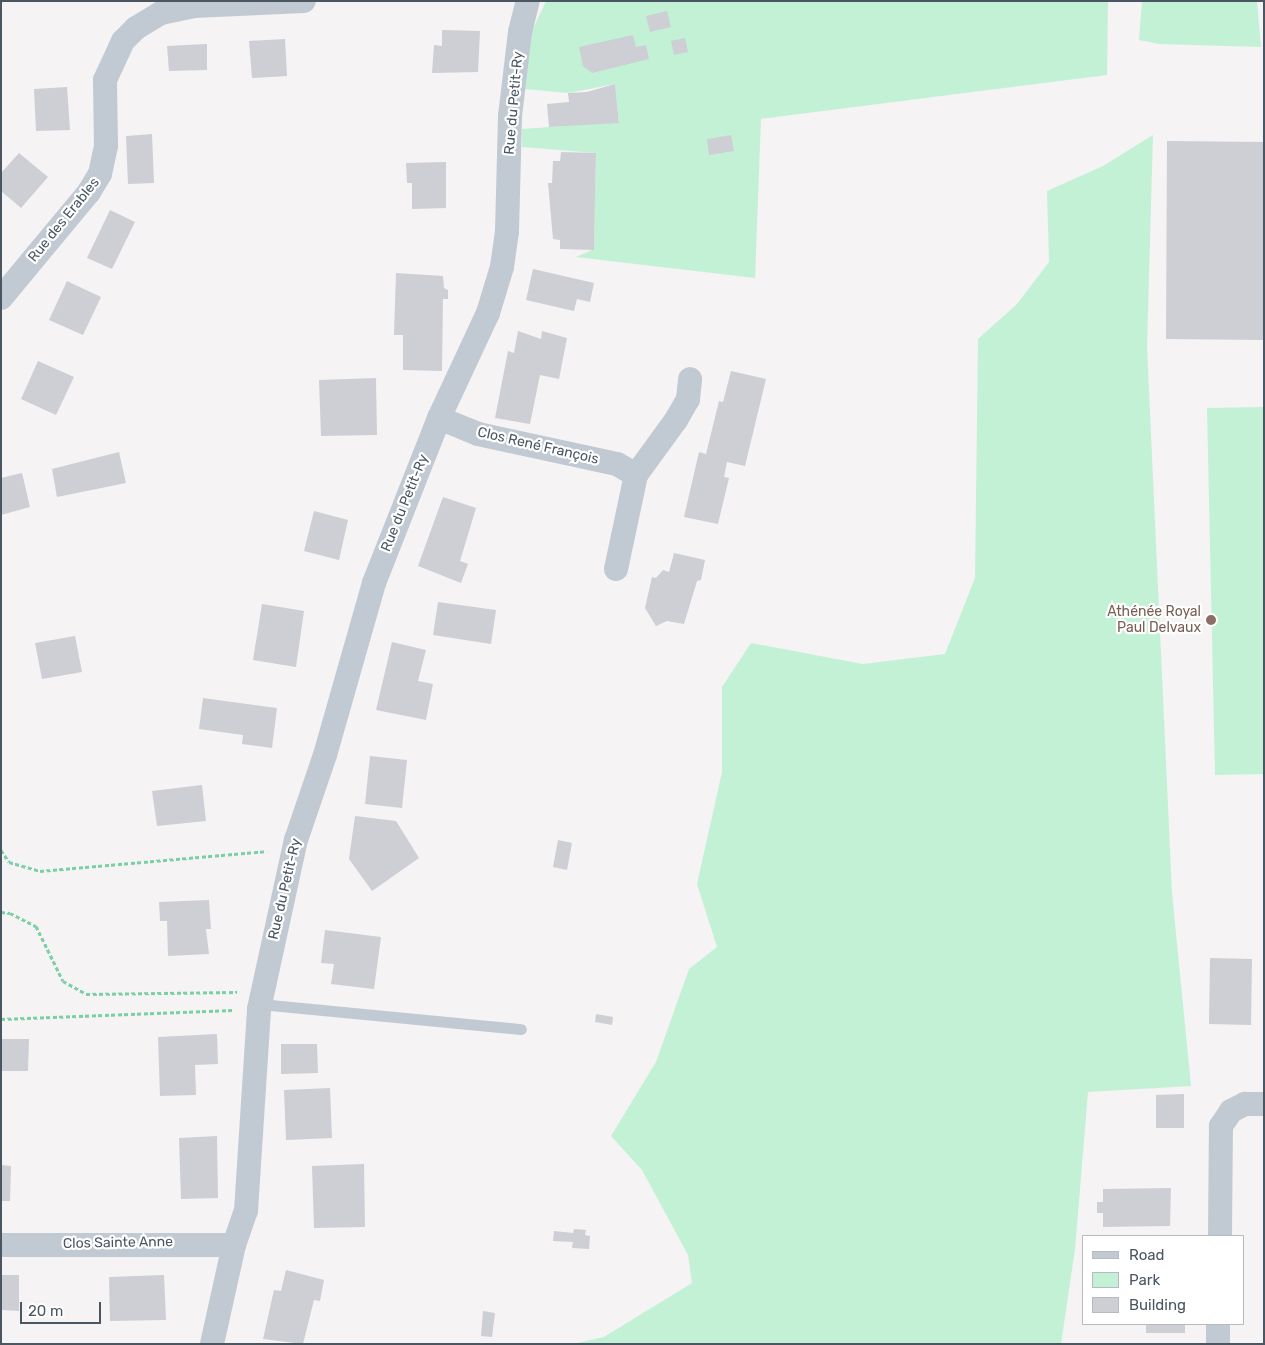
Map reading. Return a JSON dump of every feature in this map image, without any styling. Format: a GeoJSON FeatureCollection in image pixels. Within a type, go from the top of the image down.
{"type":"FeatureCollection","features":[{"type":"Feature","properties":{"kind":"street","name":"Rue des Erables"},"geometry":{"type":"LineString","coordinates":[[3,292],[89,192],[100,174],[106,146],[105,80],[123,41],[136,28],[161,13],[192,6],[304,1]]}},
{"type":"Feature","properties":{"kind":"street","name":"Rue du Petit-Ry"},"geometry":{"type":"LineString","coordinates":[[212,1344],[234,1245],[246,1211],[259,1007],[296,840],[325,755],[374,583],[439,418],[488,313],[502,267],[507,231],[510,116],[520,32],[528,1]]}},
{"type":"Feature","properties":{"kind":"street"},"geometry":{"type":"LineString","coordinates":[[616,569],[636,475],[688,400],[690,379]]}},
{"type":"Feature","properties":{"kind":"street","name":"Clos René François"},"geometry":{"type":"LineString","coordinates":[[439,418],[478,434],[617,464],[636,475]]}},
{"type":"Feature","properties":{"kind":"street"},"geometry":{"type":"LineString","coordinates":[[1220,1235],[1221,1126],[1231,1111],[1245,1104],[1264,1104]]}},
{"type":"Feature","properties":{"kind":"street","name":"Clos Sainte Anne"},"geometry":{"type":"LineString","coordinates":[[1,1245],[234,1245]]}},
{"type":"Feature","properties":{"kind":"street"},"geometry":{"type":"LineString","coordinates":[[1218,1325],[1218,1344]]}},
{"type":"Feature","properties":{"kind":"lane"},"geometry":{"type":"LineString","coordinates":[[259,1007],[521,1029]]}},
{"type":"Feature","properties":{"kind":"path"},"geometry":{"type":"LineString","coordinates":[[1,850],[9,862],[40,871],[262,853],[296,840]]}},
{"type":"Feature","properties":{"kind":"path"},"geometry":{"type":"LineString","coordinates":[[1,912],[10,913],[36,926],[63,981],[86,994],[210,992]]}},
{"type":"Feature","properties":{"kind":"path"},"geometry":{"type":"LineString","coordinates":[[1,1019],[259,1007]]}},
{"type":"Feature","properties":{"kind":"green space"},"geometry":{"type":"Polygon","coordinates":[[[546,1],[1108,1],[1107,75],[761,119],[755,278],[576,257],[594,249],[596,153],[522,147],[522,129],[619,122],[615,84],[568,93],[524,89],[532,31],[546,1]]]}},
{"type":"Feature","properties":{"kind":"green space"},"geometry":{"type":"Polygon","coordinates":[[[1142,1],[1257,1],[1261,47],[1159,44],[1139,40],[1142,1]]]}},
{"type":"Feature","properties":{"kind":"green space"},"geometry":{"type":"Polygon","coordinates":[[[1153,135],[1147,347],[1172,893],[1191,1086],[1088,1092],[1075,1249],[1061,1344],[573,1344],[604,1337],[692,1283],[688,1255],[642,1170],[611,1136],[656,1062],[689,969],[717,947],[697,884],[722,772],[722,687],[751,643],[863,664],[945,654],[975,578],[978,339],[1017,304],[1049,262],[1047,191],[1103,166],[1153,135]]]}},
{"type":"Feature","properties":{"kind":"green space"},"geometry":{"type":"Polygon","coordinates":[[[1264,407],[1264,774],[1215,775],[1207,408],[1264,407]]]}},
{"type":"Feature","properties":{"kind":"building"},"geometry":{"type":"Polygon","coordinates":[[[667,11],[671,27],[650,32],[646,16],[667,11]]]}},
{"type":"Feature","properties":{"kind":"building"},"geometry":{"type":"Polygon","coordinates":[[[442,30],[480,31],[478,72],[432,73],[434,45],[442,46],[442,30]]]}},
{"type":"Feature","properties":{"kind":"building"},"geometry":{"type":"Polygon","coordinates":[[[633,35],[636,47],[646,45],[649,59],[592,73],[583,66],[579,47],[633,35]]]}},
{"type":"Feature","properties":{"kind":"building"},"geometry":{"type":"Polygon","coordinates":[[[685,38],[688,52],[674,55],[671,41],[685,38]]]}},
{"type":"Feature","properties":{"kind":"building"},"geometry":{"type":"Polygon","coordinates":[[[285,39],[287,76],[252,78],[249,41],[285,39]]]}},
{"type":"Feature","properties":{"kind":"building"},"geometry":{"type":"Polygon","coordinates":[[[207,44],[207,70],[169,71],[167,46],[207,44]]]}},
{"type":"Feature","properties":{"kind":"building"},"geometry":{"type":"Polygon","coordinates":[[[615,84],[619,123],[549,127],[547,104],[569,102],[568,93],[587,92],[615,84]]]}},
{"type":"Feature","properties":{"kind":"building"},"geometry":{"type":"Polygon","coordinates":[[[67,87],[70,130],[36,131],[34,89],[67,87]]]}},
{"type":"Feature","properties":{"kind":"building"},"geometry":{"type":"Polygon","coordinates":[[[152,134],[154,183],[128,184],[126,136],[152,134]]]}},
{"type":"Feature","properties":{"kind":"building"},"geometry":{"type":"Polygon","coordinates":[[[731,135],[734,151],[709,155],[707,139],[731,135]]]}},
{"type":"Feature","properties":{"kind":"building"},"geometry":{"type":"Polygon","coordinates":[[[1167,141],[1264,142],[1264,340],[1166,339],[1167,141]]]}},
{"type":"Feature","properties":{"kind":"building"},"geometry":{"type":"Polygon","coordinates":[[[561,152],[596,153],[594,250],[560,249],[560,240],[553,239],[548,183],[552,183],[553,161],[560,161],[561,152]]]}},
{"type":"Feature","properties":{"kind":"building"},"geometry":{"type":"Polygon","coordinates":[[[19,153],[48,177],[21,208],[1,191],[1,173],[19,153]]]}},
{"type":"Feature","properties":{"kind":"building"},"geometry":{"type":"Polygon","coordinates":[[[446,162],[446,208],[412,209],[412,183],[407,183],[406,163],[446,162]]]}},
{"type":"Feature","properties":{"kind":"building"},"geometry":{"type":"Polygon","coordinates":[[[110,210],[135,222],[112,269],[87,258],[110,210]]]}},
{"type":"Feature","properties":{"kind":"building"},"geometry":{"type":"Polygon","coordinates":[[[533,269],[594,283],[590,302],[577,299],[574,311],[526,300],[533,269]]]}},
{"type":"Feature","properties":{"kind":"building"},"geometry":{"type":"Polygon","coordinates":[[[396,273],[443,276],[444,288],[448,290],[448,299],[443,299],[442,371],[403,370],[403,335],[394,335],[396,273]]]}},
{"type":"Feature","properties":{"kind":"building"},"geometry":{"type":"Polygon","coordinates":[[[67,281],[101,297],[83,335],[49,320],[67,281]]]}},
{"type":"Feature","properties":{"kind":"building"},"geometry":{"type":"Polygon","coordinates":[[[518,331],[541,339],[542,331],[567,338],[559,379],[540,375],[530,424],[495,418],[508,351],[514,353],[518,331]]]}},
{"type":"Feature","properties":{"kind":"building"},"geometry":{"type":"Polygon","coordinates":[[[38,361],[74,377],[56,415],[21,399],[38,361]]]}},
{"type":"Feature","properties":{"kind":"building"},"geometry":{"type":"Polygon","coordinates":[[[731,371],[766,379],[745,466],[727,462],[724,477],[729,478],[718,524],[684,517],[699,452],[706,454],[719,401],[723,402],[731,371]]]}},
{"type":"Feature","properties":{"kind":"building"},"geometry":{"type":"Polygon","coordinates":[[[376,378],[377,435],[321,436],[319,380],[376,378]]]}},
{"type":"Feature","properties":{"kind":"building"},"geometry":{"type":"Polygon","coordinates":[[[119,452],[126,483],[57,497],[52,469],[119,452]]]}},
{"type":"Feature","properties":{"kind":"building"},"geometry":{"type":"Polygon","coordinates":[[[22,473],[30,507],[1,515],[1,478],[22,473]]]}},
{"type":"Feature","properties":{"kind":"building"},"geometry":{"type":"Polygon","coordinates":[[[443,497],[476,508],[460,561],[468,564],[461,583],[418,566],[443,497]]]}},
{"type":"Feature","properties":{"kind":"building"},"geometry":{"type":"Polygon","coordinates":[[[314,511],[348,520],[339,560],[304,551],[314,511]]]}},
{"type":"Feature","properties":{"kind":"building"},"geometry":{"type":"Polygon","coordinates":[[[674,553],[705,560],[701,580],[697,581],[684,624],[667,621],[656,626],[645,608],[652,577],[656,578],[663,570],[669,572],[674,553]]]}},
{"type":"Feature","properties":{"kind":"building"},"geometry":{"type":"Polygon","coordinates":[[[438,602],[496,610],[491,644],[433,635],[438,602]]]}},
{"type":"Feature","properties":{"kind":"building"},"geometry":{"type":"Polygon","coordinates":[[[262,604],[304,611],[296,667],[253,660],[262,604]]]}},
{"type":"Feature","properties":{"kind":"building"},"geometry":{"type":"Polygon","coordinates":[[[75,636],[82,672],[42,679],[35,643],[75,636]]]}},
{"type":"Feature","properties":{"kind":"building"},"geometry":{"type":"Polygon","coordinates":[[[392,642],[426,650],[418,681],[433,684],[426,720],[376,710],[392,642]]]}},
{"type":"Feature","properties":{"kind":"building"},"geometry":{"type":"Polygon","coordinates":[[[203,698],[277,708],[272,748],[242,744],[243,735],[199,729],[203,698]]]}},
{"type":"Feature","properties":{"kind":"building"},"geometry":{"type":"Polygon","coordinates":[[[370,756],[407,760],[402,808],[365,804],[370,756]]]}},
{"type":"Feature","properties":{"kind":"building"},"geometry":{"type":"Polygon","coordinates":[[[202,785],[206,821],[157,826],[152,791],[202,785]]]}},
{"type":"Feature","properties":{"kind":"building"},"geometry":{"type":"Polygon","coordinates":[[[355,816],[396,821],[419,858],[372,891],[349,859],[355,816]]]}},
{"type":"Feature","properties":{"kind":"building"},"geometry":{"type":"Polygon","coordinates":[[[558,840],[572,843],[567,870],[553,867],[558,840]]]}},
{"type":"Feature","properties":{"kind":"building"},"geometry":{"type":"Polygon","coordinates":[[[209,900],[211,929],[206,929],[209,954],[168,956],[167,921],[160,921],[159,902],[209,900]]]}},
{"type":"Feature","properties":{"kind":"building"},"geometry":{"type":"Polygon","coordinates":[[[325,930],[381,937],[374,989],[331,984],[334,964],[321,963],[325,930]]]}},
{"type":"Feature","properties":{"kind":"building"},"geometry":{"type":"Polygon","coordinates":[[[1210,958],[1252,959],[1251,1025],[1209,1024],[1210,958]]]}},
{"type":"Feature","properties":{"kind":"building"},"geometry":{"type":"Polygon","coordinates":[[[596,1014],[613,1017],[612,1025],[595,1022],[596,1014]]]}},
{"type":"Feature","properties":{"kind":"building"},"geometry":{"type":"Polygon","coordinates":[[[217,1034],[218,1064],[195,1065],[196,1095],[160,1096],[158,1037],[217,1034]]]}},
{"type":"Feature","properties":{"kind":"building"},"geometry":{"type":"Polygon","coordinates":[[[1,1039],[29,1039],[28,1071],[1,1071],[1,1039]]]}},
{"type":"Feature","properties":{"kind":"building"},"geometry":{"type":"Polygon","coordinates":[[[281,1044],[317,1044],[318,1073],[281,1074],[281,1044]]]}},
{"type":"Feature","properties":{"kind":"building"},"geometry":{"type":"Polygon","coordinates":[[[330,1088],[332,1138],[286,1140],[284,1090],[330,1088]]]}},
{"type":"Feature","properties":{"kind":"building"},"geometry":{"type":"Polygon","coordinates":[[[1184,1094],[1184,1128],[1156,1128],[1156,1095],[1184,1094]]]}},
{"type":"Feature","properties":{"kind":"building"},"geometry":{"type":"Polygon","coordinates":[[[217,1136],[218,1198],[181,1199],[179,1138],[217,1136]]]}},
{"type":"Feature","properties":{"kind":"building"},"geometry":{"type":"Polygon","coordinates":[[[364,1164],[365,1227],[314,1228],[312,1166],[364,1164]]]}},
{"type":"Feature","properties":{"kind":"building"},"geometry":{"type":"Polygon","coordinates":[[[1,1165],[11,1166],[10,1201],[1,1201],[1,1165]]]}},
{"type":"Feature","properties":{"kind":"building"},"geometry":{"type":"Polygon","coordinates":[[[1171,1188],[1170,1226],[1103,1227],[1103,1213],[1097,1213],[1097,1202],[1103,1202],[1103,1189],[1171,1188]]]}},
{"type":"Feature","properties":{"kind":"building"},"geometry":{"type":"Polygon","coordinates":[[[574,1229],[586,1230],[585,1235],[590,1236],[589,1249],[572,1248],[573,1242],[553,1241],[554,1231],[573,1233],[574,1229]]]}},
{"type":"Feature","properties":{"kind":"building"},"geometry":{"type":"Polygon","coordinates":[[[286,1270],[324,1280],[320,1301],[314,1300],[303,1344],[263,1339],[274,1290],[281,1291],[286,1270]]]}},
{"type":"Feature","properties":{"kind":"building"},"geometry":{"type":"Polygon","coordinates":[[[1,1275],[19,1275],[19,1311],[1,1310],[1,1275]]]}},
{"type":"Feature","properties":{"kind":"building"},"geometry":{"type":"Polygon","coordinates":[[[164,1275],[166,1320],[110,1321],[109,1277],[164,1275]]]}},
{"type":"Feature","properties":{"kind":"building"},"geometry":{"type":"Polygon","coordinates":[[[483,1311],[495,1313],[492,1337],[481,1336],[483,1311]]]}},
{"type":"Feature","properties":{"kind":"building"},"geometry":{"type":"Polygon","coordinates":[[[1146,1325],[1185,1325],[1185,1333],[1146,1333],[1146,1325]]]}},
{"type":"Feature","properties":{"kind":"place","name":"Athénée Royal Paul Delvaux"},"geometry":{"type":"Point","coordinates":[1211,620]}}]}
